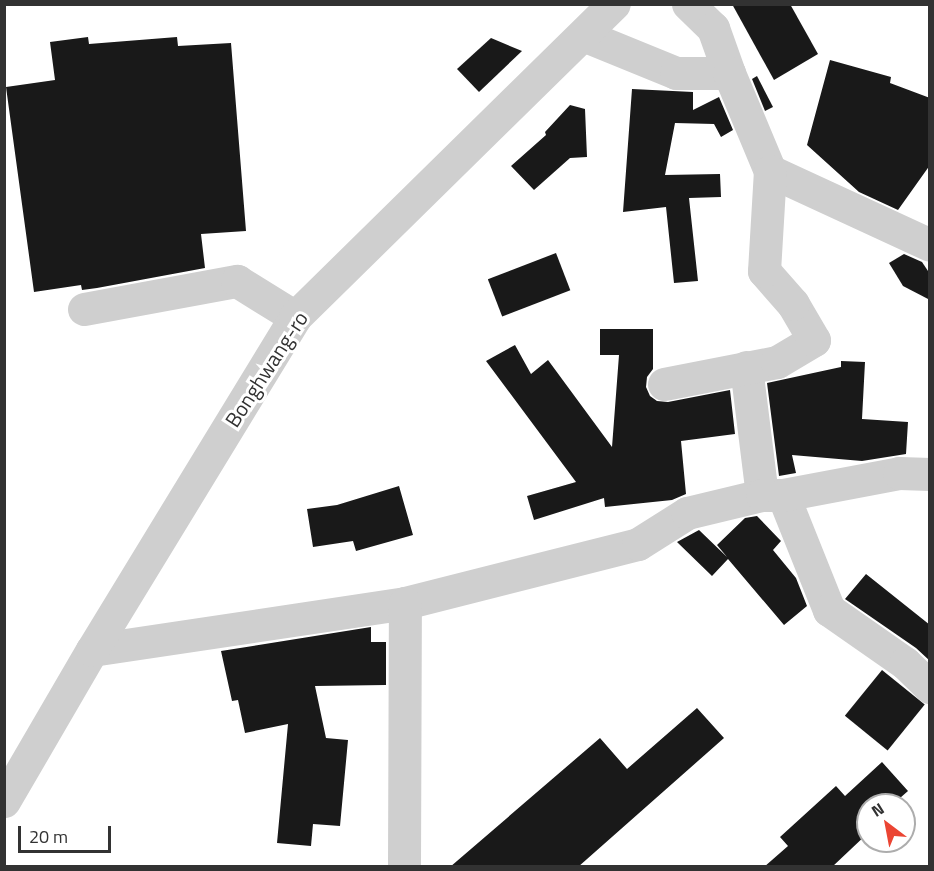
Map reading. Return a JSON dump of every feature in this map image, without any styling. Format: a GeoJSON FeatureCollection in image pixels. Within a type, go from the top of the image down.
{"type":"FeatureCollection","features":[{"type":"Feature","properties":{"kind":"street","name":"Bonghwang-ro"},"geometry":{"type":"LineString","coordinates":[[4,801],[92,650],[295,317],[614,4]]}},
{"type":"Feature","properties":{"kind":"street"},"geometry":{"type":"LineString","coordinates":[[664,384],[746,366],[777,362],[814,340],[793,304],[764,271],[770,171],[712,28],[688,4]]}},
{"type":"Feature","properties":{"kind":"street"},"geometry":{"type":"LineString","coordinates":[[583,35],[676,73],[729,73]]}},
{"type":"Feature","properties":{"kind":"street"},"geometry":{"type":"LineString","coordinates":[[770,171],[930,244]]}},
{"type":"Feature","properties":{"kind":"street"},"geometry":{"type":"LineString","coordinates":[[84,309],[237,281],[295,317]]}},
{"type":"Feature","properties":{"kind":"street"},"geometry":{"type":"LineString","coordinates":[[746,366],[773,495],[830,610],[905,663],[930,687]]}},
{"type":"Feature","properties":{"kind":"street"},"geometry":{"type":"LineString","coordinates":[[92,650],[405,603],[638,544],[687,513],[899,473],[930,474]]}},
{"type":"Feature","properties":{"kind":"street"},"geometry":{"type":"LineString","coordinates":[[404,867],[405,603]]}},
{"type":"Feature","properties":{"kind":"building"},"geometry":{"type":"Polygon","coordinates":[[[732,4],[790,4],[818,54],[774,80],[732,4]]]}},
{"type":"Feature","properties":{"kind":"building"},"geometry":{"type":"Polygon","coordinates":[[[88,37],[89,44],[177,37],[178,46],[231,43],[246,231],[201,234],[205,268],[97,288],[82,290],[81,285],[34,292],[6,87],[55,80],[50,42],[88,37]]]}},
{"type":"Feature","properties":{"kind":"building"},"geometry":{"type":"Polygon","coordinates":[[[491,38],[522,51],[479,92],[457,69],[491,38]]]}},
{"type":"Feature","properties":{"kind":"building"},"geometry":{"type":"Polygon","coordinates":[[[830,60],[891,77],[890,83],[930,98],[930,165],[898,210],[859,192],[807,145],[830,60]]]}},
{"type":"Feature","properties":{"kind":"building"},"geometry":{"type":"Polygon","coordinates":[[[757,76],[773,107],[765,111],[752,79],[757,76]]]}},
{"type":"Feature","properties":{"kind":"building"},"geometry":{"type":"Polygon","coordinates":[[[632,89],[693,92],[693,110],[719,97],[733,130],[721,137],[714,124],[675,123],[665,175],[720,174],[721,197],[689,198],[698,281],[674,283],[666,207],[623,212],[632,89]]]}},
{"type":"Feature","properties":{"kind":"building"},"geometry":{"type":"Polygon","coordinates":[[[570,105],[585,109],[587,157],[570,158],[534,190],[511,166],[546,135],[545,132],[570,105]]]}},
{"type":"Feature","properties":{"kind":"building"},"geometry":{"type":"Polygon","coordinates":[[[556,253],[570,290],[502,317],[488,279],[556,253]]]}},
{"type":"Feature","properties":{"kind":"building"},"geometry":{"type":"Polygon","coordinates":[[[904,254],[922,262],[930,274],[930,300],[903,286],[889,263],[904,254]]]}},
{"type":"Feature","properties":{"kind":"building"},"geometry":{"type":"Polygon","coordinates":[[[600,329],[653,329],[653,369],[647,377],[646,387],[650,396],[657,401],[668,402],[730,390],[735,434],[681,441],[686,494],[672,500],[605,507],[604,498],[534,520],[527,496],[576,482],[486,361],[515,345],[531,374],[548,360],[612,447],[619,355],[600,355],[600,329]]]}},
{"type":"Feature","properties":{"kind":"building"},"geometry":{"type":"Polygon","coordinates":[[[841,361],[865,362],[862,419],[908,422],[906,454],[862,461],[792,455],[796,473],[779,476],[767,383],[841,367],[841,361]]]}},
{"type":"Feature","properties":{"kind":"building"},"geometry":{"type":"Polygon","coordinates":[[[399,486],[413,535],[356,551],[353,541],[313,547],[307,509],[337,505],[399,486]]]}},
{"type":"Feature","properties":{"kind":"building"},"geometry":{"type":"Polygon","coordinates":[[[757,516],[781,541],[773,550],[796,578],[807,606],[784,625],[728,559],[712,576],[677,542],[699,530],[727,557],[717,545],[745,518],[757,516]]]}},
{"type":"Feature","properties":{"kind":"building"},"geometry":{"type":"Polygon","coordinates":[[[866,574],[930,625],[930,661],[916,648],[845,599],[866,574]]]}},
{"type":"Feature","properties":{"kind":"building"},"geometry":{"type":"Polygon","coordinates":[[[371,627],[371,642],[386,642],[386,685],[315,686],[326,738],[348,740],[340,826],[313,824],[311,846],[277,843],[288,724],[245,733],[238,700],[232,701],[221,651],[371,627]]]}},
{"type":"Feature","properties":{"kind":"building"},"geometry":{"type":"Polygon","coordinates":[[[882,670],[925,705],[888,750],[845,716],[882,670]]]}},
{"type":"Feature","properties":{"kind":"building"},"geometry":{"type":"Polygon","coordinates":[[[697,708],[724,738],[578,867],[450,867],[600,738],[627,769],[697,708]]]}},
{"type":"Feature","properties":{"kind":"building"},"geometry":{"type":"Polygon","coordinates":[[[882,762],[908,791],[906,793],[856,793],[856,844],[832,867],[764,867],[788,846],[780,837],[836,786],[845,796],[882,762]]]}}]}
